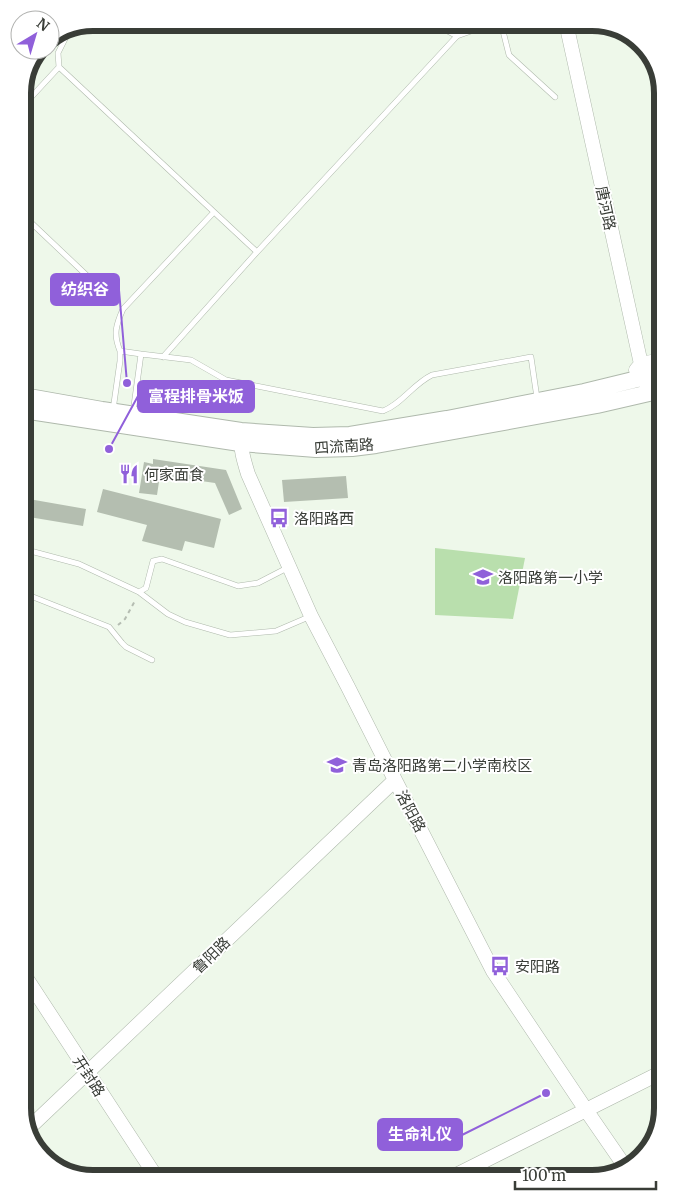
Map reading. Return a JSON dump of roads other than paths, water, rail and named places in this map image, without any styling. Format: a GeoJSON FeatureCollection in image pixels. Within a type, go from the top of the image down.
{"type":"FeatureCollection","features":[{"type":"Feature","properties":{"kind":"main road","name":"四流南路"},"geometry":{"type":"LineString","coordinates":[[241,437],[350,435],[447,419],[625,382],[649,381]]}},
{"type":"Feature","properties":{"kind":"main road","name":"四流南路"},"geometry":{"type":"LineString","coordinates":[[31,411],[112,417],[316,449],[352,448],[598,405],[649,381]]}},
{"type":"Feature","properties":{"kind":"street","name":"唐河路"},"geometry":{"type":"LineString","coordinates":[[568,31],[649,381]]}},
{"type":"Feature","properties":{"kind":"street","name":"洛阳路"},"geometry":{"type":"LineString","coordinates":[[241,437],[243,460],[248,474],[312,616],[394,780],[493,970],[622,1162]]}},
{"type":"Feature","properties":{"kind":"street","name":"鲁阳路"},"geometry":{"type":"LineString","coordinates":[[33,1124],[394,780]]}},
{"type":"Feature","properties":{"kind":"street","name":"开封路"},"geometry":{"type":"LineString","coordinates":[[31,987],[152,1170]]}},
{"type":"Feature","properties":{"kind":"street"},"geometry":{"type":"LineString","coordinates":[[466,1170],[654,1076]]}},
{"type":"Feature","properties":{"kind":"lane"},"geometry":{"type":"LineString","coordinates":[[448,31],[457,36]]}},
{"type":"Feature","properties":{"kind":"lane"},"geometry":{"type":"LineString","coordinates":[[163,357],[257,252],[457,36],[471,31]]}},
{"type":"Feature","properties":{"kind":"lane"},"geometry":{"type":"LineString","coordinates":[[503,31],[509,55],[555,97]]}},
{"type":"Feature","properties":{"kind":"lane"},"geometry":{"type":"LineString","coordinates":[[65,39],[58,53],[59,67],[257,252]]}},
{"type":"Feature","properties":{"kind":"lane"},"geometry":{"type":"LineString","coordinates":[[31,97],[59,67]]}},
{"type":"Feature","properties":{"kind":"lane"},"geometry":{"type":"LineString","coordinates":[[112,417],[120,361],[116,324],[123,309],[214,212]]}},
{"type":"Feature","properties":{"kind":"lane"},"geometry":{"type":"LineString","coordinates":[[31,222],[100,286]]}},
{"type":"Feature","properties":{"kind":"lane"},"geometry":{"type":"LineString","coordinates":[[120,351],[191,360],[226,380],[383,412],[391,408],[424,378],[432,375],[531,357],[538,401]]}},
{"type":"Feature","properties":{"kind":"lane"},"geometry":{"type":"LineString","coordinates":[[132,420],[142,354]]}},
{"type":"Feature","properties":{"kind":"lane"},"geometry":{"type":"LineString","coordinates":[[31,551],[79,564],[139,592],[168,614],[185,622],[230,635],[276,631],[312,616]]}},
{"type":"Feature","properties":{"kind":"lane"},"geometry":{"type":"LineString","coordinates":[[139,592],[146,588],[153,561],[162,559],[238,586],[258,583],[290,567]]}},
{"type":"Feature","properties":{"kind":"lane"},"geometry":{"type":"LineString","coordinates":[[31,596],[109,627],[122,643],[152,660]]}},
{"type":"Feature","properties":{"kind":"place","name":"纺织谷"},"geometry":{"type":"Point","coordinates":[127,383]}},
{"type":"Feature","properties":{"kind":"place","name":"富程排骨米饭"},"geometry":{"type":"Point","coordinates":[109,449]}},
{"type":"Feature","properties":{"kind":"place","name":"何家面食"},"geometry":{"type":"Point","coordinates":[129,474]}},
{"type":"Feature","properties":{"kind":"place","name":"洛阳路西"},"geometry":{"type":"Point","coordinates":[279,518]}},
{"type":"Feature","properties":{"kind":"place","name":"洛阳路第一小学"},"geometry":{"type":"Point","coordinates":[483,577]}},
{"type":"Feature","properties":{"kind":"place","name":"青岛洛阳路第二小学南校区"},"geometry":{"type":"Point","coordinates":[337,765]}},
{"type":"Feature","properties":{"kind":"place","name":"安阳路"},"geometry":{"type":"Point","coordinates":[500,966]}},
{"type":"Feature","properties":{"kind":"place","name":"生命礼仪"},"geometry":{"type":"Point","coordinates":[546,1093]}}]}
